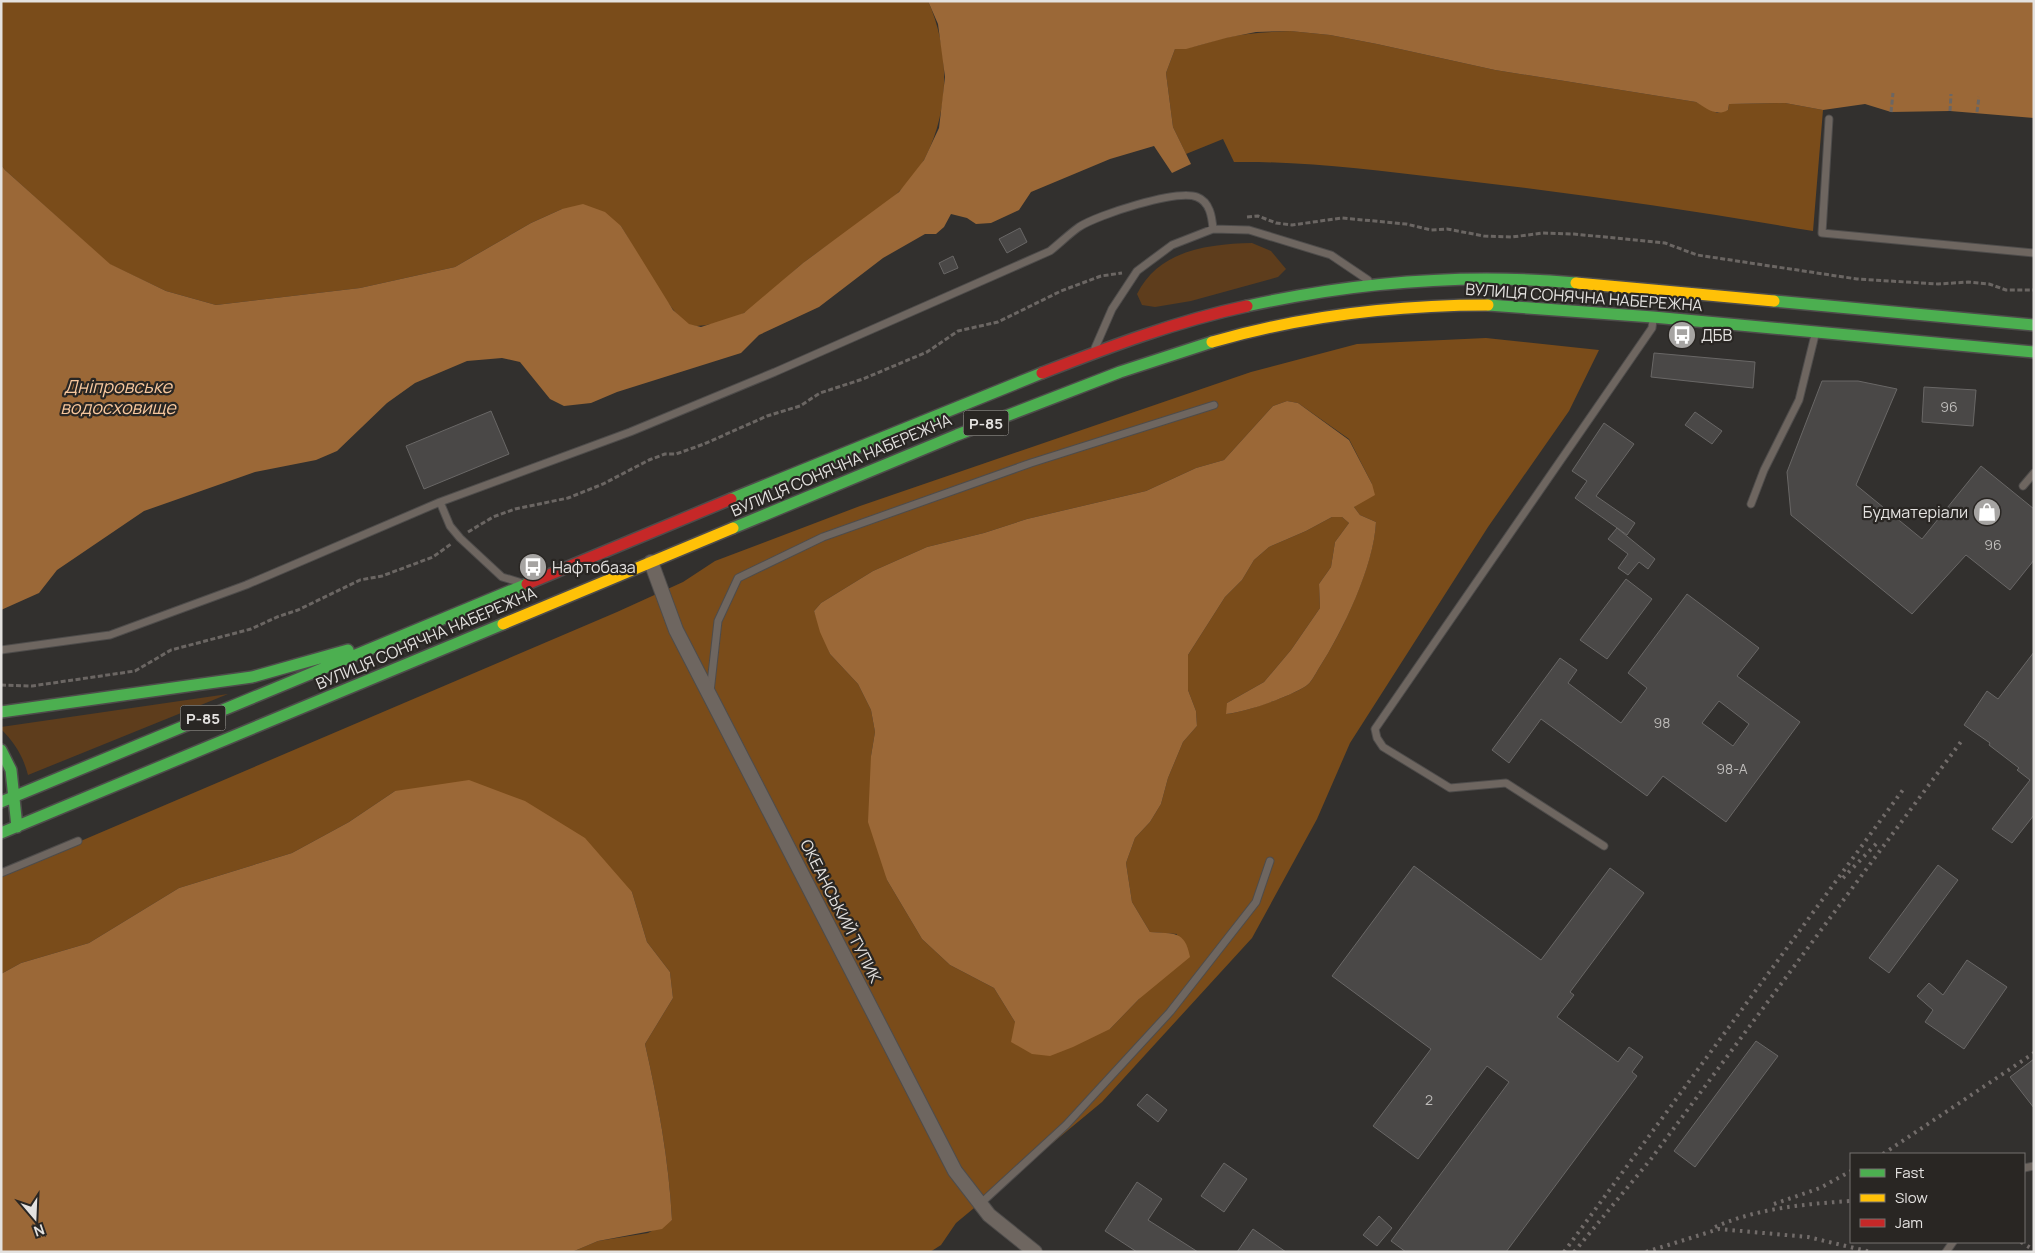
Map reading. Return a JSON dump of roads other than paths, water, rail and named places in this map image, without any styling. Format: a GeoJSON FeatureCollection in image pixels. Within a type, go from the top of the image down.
{"type":"FeatureCollection","features":[{"type":"Feature","properties":{"kind":"main road","name":"ВУЛИЦЯ СОНЯЧНА НАБЕРЕЖНА"},"geometry":{"type":"LineString","coordinates":[[1,802],[947,410],[1093,353],[1209,314],[1300,294],[1372,283],[1447,279],[1540,280],[2034,325]]}},
{"type":"Feature","properties":{"kind":"main road","name":"ВУЛИЦЯ СОНЯЧНА НАБЕРЕЖНА"},"geometry":{"type":"LineString","coordinates":[[1,833],[956,435],[1178,352],[1251,331],[1359,312],[1448,305],[1538,307],[2034,352]]}},
{"type":"Feature","properties":{"kind":"main road"},"geometry":{"type":"LineString","coordinates":[[1,712],[252,677],[405,634]]}},
{"type":"Feature","properties":{"kind":"main road"},"geometry":{"type":"LineString","coordinates":[[1,750],[11,770],[17,827]]}},
{"type":"Feature","properties":{"kind":"street","name":"ОКЕАНСЬКИЙ ТУПИК"},"geometry":{"type":"LineString","coordinates":[[651,562],[676,630],[955,1171],[989,1215],[1035,1252]]}},
{"type":"Feature","properties":{"kind":"lane"},"geometry":{"type":"LineString","coordinates":[[1829,119],[1822,233],[2034,253]]}},
{"type":"Feature","properties":{"kind":"lane"},"geometry":{"type":"LineString","coordinates":[[1,650],[110,635],[246,585],[440,502],[630,432],[775,372],[1050,252],[1080,226],[1105,216],[1146,202],[1176,196],[1197,197],[1208,206],[1212,217],[1213,229]]}},
{"type":"Feature","properties":{"kind":"lane"},"geometry":{"type":"LineString","coordinates":[[1093,353],[1112,310],[1137,272],[1172,245],[1213,229],[1248,230],[1331,255],[1372,283]]}},
{"type":"Feature","properties":{"kind":"lane"},"geometry":{"type":"LineString","coordinates":[[1604,846],[1506,783],[1450,788],[1383,747],[1377,738],[1376,729],[1652,328],[1653,317]]}},
{"type":"Feature","properties":{"kind":"lane"},"geometry":{"type":"LineString","coordinates":[[1752,504],[1764,470],[1799,400],[1815,332]]}},
{"type":"Feature","properties":{"kind":"lane"},"geometry":{"type":"LineString","coordinates":[[710,695],[718,621],[738,578],[823,536],[1031,463],[1214,405]]}},
{"type":"Feature","properties":{"kind":"lane"},"geometry":{"type":"LineString","coordinates":[[2023,486],[2034,473]]}},
{"type":"Feature","properties":{"kind":"lane"},"geometry":{"type":"LineString","coordinates":[[440,502],[450,526],[460,538],[502,577],[526,584]]}},
{"type":"Feature","properties":{"kind":"lane"},"geometry":{"type":"LineString","coordinates":[[1,873],[78,840]]}},
{"type":"Feature","properties":{"kind":"lane"},"geometry":{"type":"LineString","coordinates":[[980,1204],[1066,1125],[1170,1012],[1256,902],[1270,861]]}},
{"type":"Feature","properties":{"kind":"water","name":"Дніпровське водосховище"},"geometry":{"type":"Polygon","coordinates":[[[928,1],[2034,1],[2034,118],[1950,111],[1891,112],[1865,104],[1823,110],[1785,103],[1729,104],[1728,110],[1719,113],[1707,109],[1696,102],[1495,70],[1330,35],[1290,31],[1256,32],[1186,49],[1175,49],[1166,73],[1173,127],[1191,164],[1172,173],[1154,146],[1110,159],[1031,192],[1019,210],[991,223],[976,224],[967,218],[951,214],[944,227],[936,234],[925,234],[883,258],[819,307],[759,335],[741,353],[617,392],[591,403],[564,406],[550,399],[520,362],[502,358],[467,361],[415,383],[387,403],[337,451],[316,460],[255,472],[144,511],[57,570],[39,593],[1,610],[1,165],[110,264],[166,291],[216,305],[360,288],[455,267],[531,223],[562,209],[583,204],[605,212],[621,226],[673,310],[689,324],[701,327],[744,313],[803,263],[899,192],[924,160],[939,128],[945,77],[938,24],[928,1]]]}},
{"type":"Feature","properties":{"kind":"water"},"geometry":{"type":"Polygon","coordinates":[[[1287,401],[1298,403],[1349,440],[1372,484],[1375,495],[1354,507],[1360,515],[1376,522],[1370,558],[1356,598],[1338,636],[1308,685],[1289,695],[1267,703],[1226,714],[1227,703],[1264,682],[1291,650],[1320,608],[1319,584],[1331,567],[1335,542],[1349,523],[1342,517],[1332,517],[1269,547],[1254,560],[1242,580],[1225,597],[1188,655],[1188,690],[1196,711],[1197,726],[1183,742],[1168,778],[1161,804],[1150,822],[1135,838],[1126,863],[1132,902],[1150,932],[1177,935],[1185,942],[1190,957],[1139,999],[1110,1029],[1050,1056],[1032,1054],[1011,1042],[1015,1022],[994,988],[950,965],[922,939],[887,880],[868,822],[871,756],[875,732],[871,710],[858,684],[830,654],[820,632],[814,611],[821,603],[873,571],[927,547],[984,533],[1027,519],[1146,491],[1196,468],[1224,460],[1273,406],[1287,401]]]}},
{"type":"Feature","properties":{"kind":"water"},"geometry":{"type":"Polygon","coordinates":[[[469,780],[525,801],[585,838],[632,892],[647,942],[670,972],[673,998],[645,1044],[662,1131],[672,1220],[662,1229],[598,1241],[572,1252],[1,1252],[1,974],[21,963],[89,943],[179,888],[292,853],[349,822],[395,791],[469,780]]]}},
{"type":"Feature","properties":{"kind":"railway"},"geometry":{"type":"LineString","coordinates":[[1574,1252],[1651,1159],[1963,739]]}},
{"type":"Feature","properties":{"kind":"railway"},"geometry":{"type":"LineString","coordinates":[[1564,1252],[1905,787]]}},
{"type":"Feature","properties":{"kind":"railway"},"geometry":{"type":"LineString","coordinates":[[1843,878],[1878,842]]}},
{"type":"Feature","properties":{"kind":"railway"},"geometry":{"type":"LineString","coordinates":[[1884,1153],[2034,1053]]}},
{"type":"Feature","properties":{"kind":"railway"},"geometry":{"type":"LineString","coordinates":[[1774,1204],[1820,1188],[1850,1172]]}},
{"type":"Feature","properties":{"kind":"railway"},"geometry":{"type":"LineString","coordinates":[[1715,1227],[1765,1211],[1850,1201]]}},
{"type":"Feature","properties":{"kind":"railway"},"geometry":{"type":"LineString","coordinates":[[1646,1252],[1719,1229],[1808,1237],[1871,1252]]}},
{"type":"Feature","properties":{"kind":"railway"},"geometry":{"type":"LineString","coordinates":[[2023,1243],[2034,1250]]}},
{"type":"Feature","properties":{"kind":"place","name":"ДБВ"},"geometry":{"type":"Point","coordinates":[1682,335]}},
{"type":"Feature","properties":{"kind":"place","name":"Будматеріали"},"geometry":{"type":"Point","coordinates":[1987,512]}},
{"type":"Feature","properties":{"kind":"place","name":"Нафтобаза"},"geometry":{"type":"Point","coordinates":[533,567]}}]}
